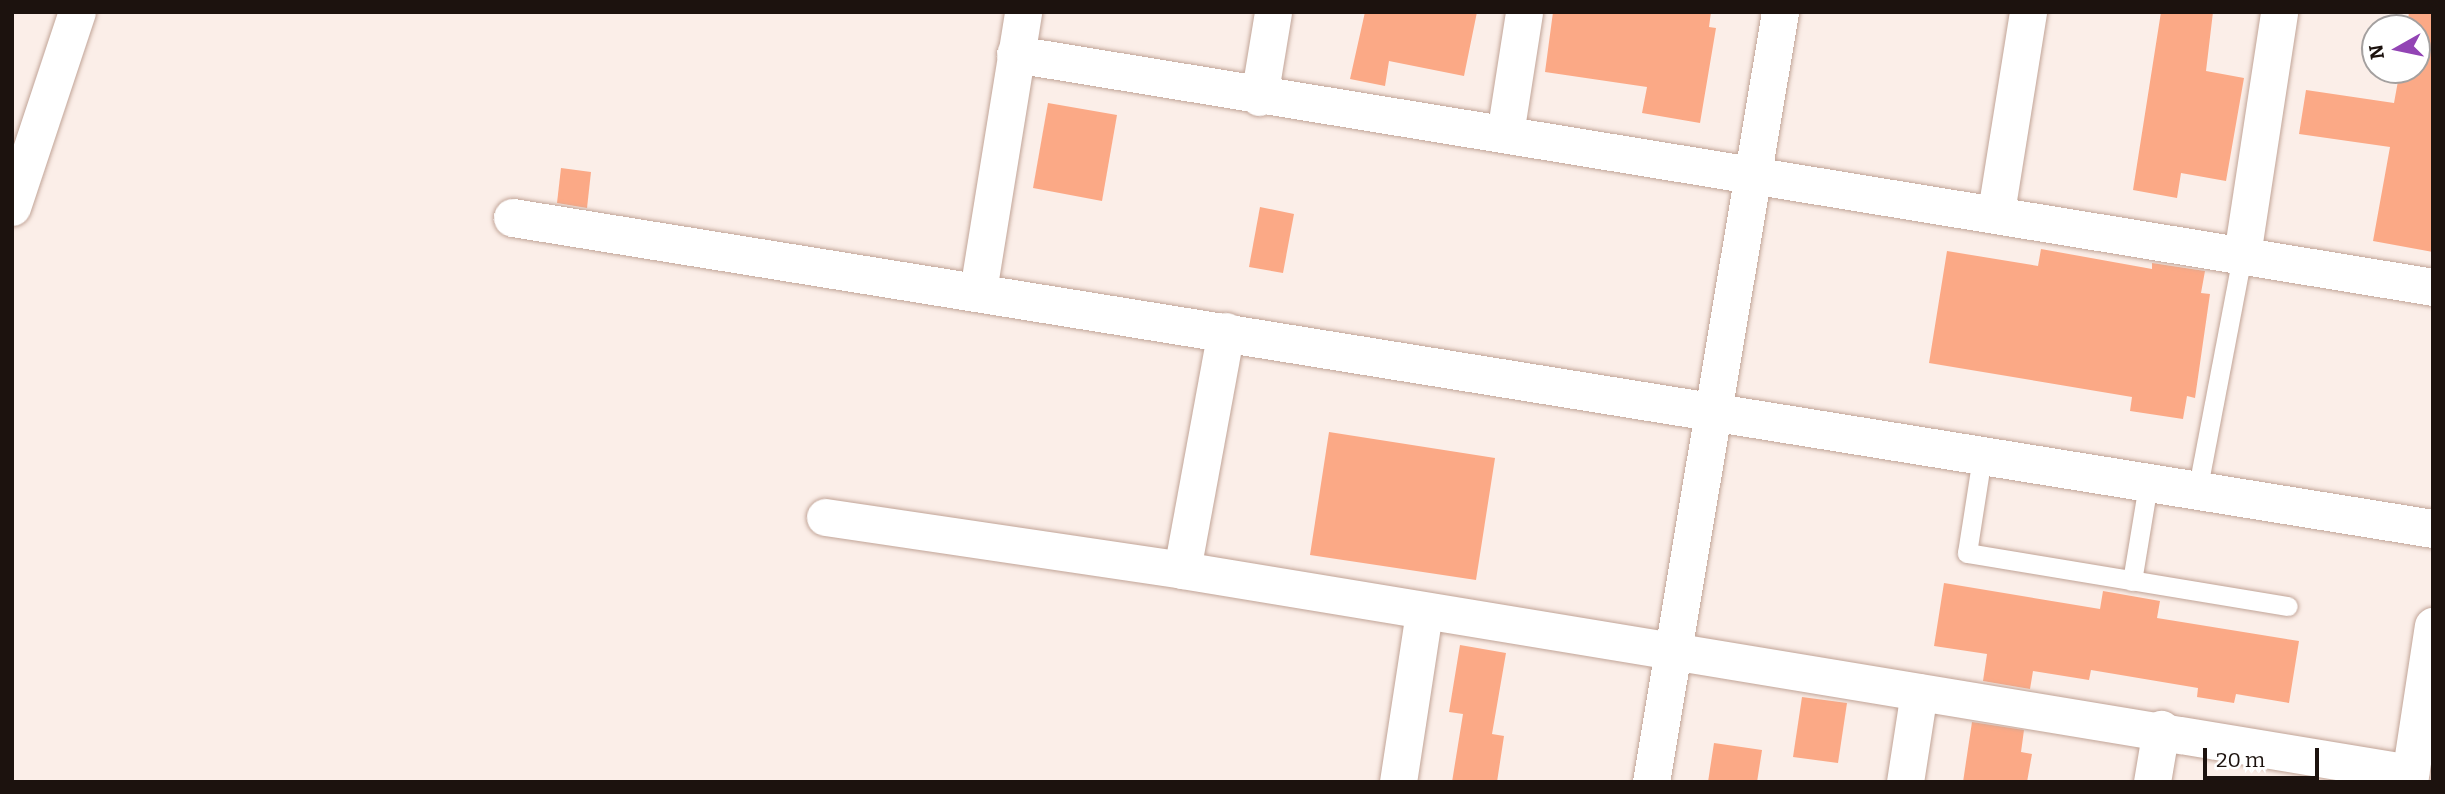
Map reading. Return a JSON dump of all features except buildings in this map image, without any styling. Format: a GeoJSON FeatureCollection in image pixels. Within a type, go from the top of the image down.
{"type":"FeatureCollection","features":[{"type":"Feature","properties":{"kind":"street"},"geometry":{"type":"LineString","coordinates":[[12,207],[77,12]]}},
{"type":"Feature","properties":{"kind":"street"},"geometry":{"type":"LineString","coordinates":[[978,291],[1023,12]]}},
{"type":"Feature","properties":{"kind":"street"},"geometry":{"type":"LineString","coordinates":[[1259,97],[1273,12]]}},
{"type":"Feature","properties":{"kind":"street"},"geometry":{"type":"LineString","coordinates":[[1505,134],[1524,12]]}},
{"type":"Feature","properties":{"kind":"street"},"geometry":{"type":"LineString","coordinates":[[1651,782],[1671,650],[1756,174],[1780,12]]}},
{"type":"Feature","properties":{"kind":"street"},"geometry":{"type":"LineString","coordinates":[[1996,212],[2028,12]]}},
{"type":"Feature","properties":{"kind":"street"},"geometry":{"type":"LineString","coordinates":[[2242,255],[2280,12]]}},
{"type":"Feature","properties":{"kind":"street"},"geometry":{"type":"LineString","coordinates":[[1016,54],[1259,97],[1996,212],[2433,287]]}},
{"type":"Feature","properties":{"kind":"street"},"geometry":{"type":"LineString","coordinates":[[513,218],[1226,331],[1714,414],[2433,529]]}},
{"type":"Feature","properties":{"kind":"street"},"geometry":{"type":"LineString","coordinates":[[1182,570],[1226,331]]}},
{"type":"Feature","properties":{"kind":"street"},"geometry":{"type":"LineString","coordinates":[[825,517],[1182,570],[1424,613],[2161,729],[2410,778],[2433,626]]}},
{"type":"Feature","properties":{"kind":"street"},"geometry":{"type":"LineString","coordinates":[[1398,782],[1424,613]]}},
{"type":"Feature","properties":{"kind":"street"},"geometry":{"type":"LineString","coordinates":[[1905,782],[1919,692]]}},
{"type":"Feature","properties":{"kind":"street"},"geometry":{"type":"LineString","coordinates":[[2152,782],[2161,729]]}},
{"type":"Feature","properties":{"kind":"lane"},"geometry":{"type":"LineString","coordinates":[[2197,492],[2242,255]]}},
{"type":"Feature","properties":{"kind":"lane"},"geometry":{"type":"LineString","coordinates":[[1982,457],[1967,553],[2288,606]]}},
{"type":"Feature","properties":{"kind":"lane"},"geometry":{"type":"LineString","coordinates":[[2132,580],[2148,484]]}}]}
